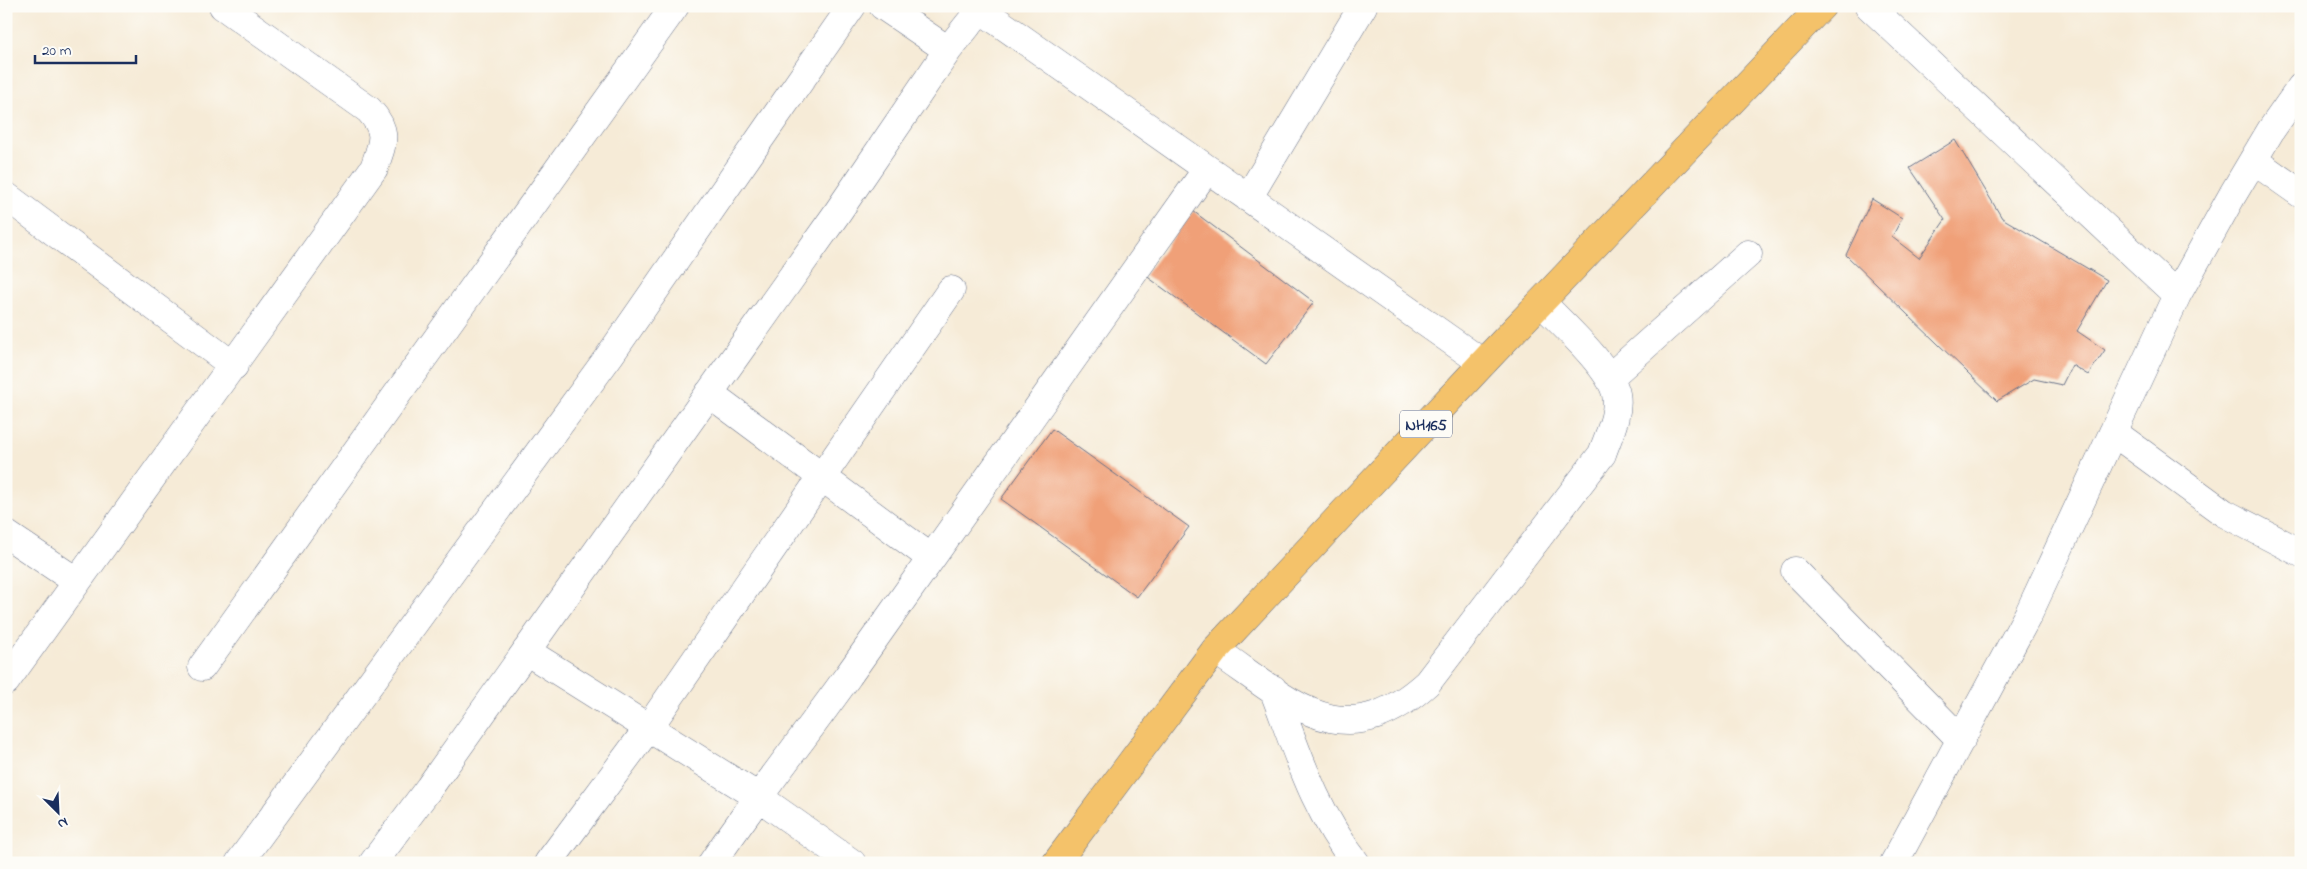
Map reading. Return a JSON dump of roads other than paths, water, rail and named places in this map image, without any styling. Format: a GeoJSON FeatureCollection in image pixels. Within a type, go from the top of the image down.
{"type":"FeatureCollection","features":[{"type":"Feature","properties":{"kind":"highway","name":"NH165"},"geometry":{"type":"LineString","coordinates":[[1056,863],[1214,650],[1822,6]]}},
{"type":"Feature","properties":{"kind":"street"},"geometry":{"type":"LineString","coordinates":[[6,681],[76,581],[234,366],[374,168],[384,133],[380,122],[368,110],[223,6]]}},
{"type":"Feature","properties":{"kind":"street"},"geometry":{"type":"LineString","coordinates":[[202,667],[675,6]]}},
{"type":"Feature","properties":{"kind":"street"},"geometry":{"type":"LineString","coordinates":[[239,863],[610,355],[852,6]]}},
{"type":"Feature","properties":{"kind":"street"},"geometry":{"type":"LineString","coordinates":[[883,6],[948,50]]}},
{"type":"Feature","properties":{"kind":"street"},"geometry":{"type":"LineString","coordinates":[[1248,198],[1363,6]]}},
{"type":"Feature","properties":{"kind":"street"},"geometry":{"type":"LineString","coordinates":[[1869,6],[2177,295]]}},
{"type":"Feature","properties":{"kind":"street"},"geometry":{"type":"LineString","coordinates":[[373,863],[835,216],[948,50],[982,8],[1483,363]]}},
{"type":"Feature","properties":{"kind":"street"},"geometry":{"type":"LineString","coordinates":[[1894,863],[2029,613],[2177,295],[2253,160],[2301,87]]}},
{"type":"Feature","properties":{"kind":"street"},"geometry":{"type":"LineString","coordinates":[[2253,160],[2301,194]]}},
{"type":"Feature","properties":{"kind":"street"},"geometry":{"type":"LineString","coordinates":[[712,863],[757,796],[845,679],[1207,169]]}},
{"type":"Feature","properties":{"kind":"street"},"geometry":{"type":"LineString","coordinates":[[6,196],[234,366]]}},
{"type":"Feature","properties":{"kind":"street"},"geometry":{"type":"LineString","coordinates":[[1609,378],[1748,254]]}},
{"type":"Feature","properties":{"kind":"street"},"geometry":{"type":"LineString","coordinates":[[548,863],[649,728],[951,290]]}},
{"type":"Feature","properties":{"kind":"street"},"geometry":{"type":"LineString","coordinates":[[1214,650],[1309,713],[1340,722],[1375,716],[1407,701],[1427,683],[1602,454],[1616,415],[1616,394],[1609,378],[1541,302]]}},
{"type":"Feature","properties":{"kind":"street"},"geometry":{"type":"LineString","coordinates":[[709,393],[931,558]]}},
{"type":"Feature","properties":{"kind":"street"},"geometry":{"type":"LineString","coordinates":[[2114,432],[2224,513],[2301,553]]}},
{"type":"Feature","properties":{"kind":"street"},"geometry":{"type":"LineString","coordinates":[[6,534],[76,581]]}},
{"type":"Feature","properties":{"kind":"street"},"geometry":{"type":"LineString","coordinates":[[1795,571],[1961,740]]}},
{"type":"Feature","properties":{"kind":"street"},"geometry":{"type":"LineString","coordinates":[[526,651],[757,796],[852,863]]}},
{"type":"Feature","properties":{"kind":"street"},"geometry":{"type":"LineString","coordinates":[[1273,689],[1319,808],[1337,839],[1356,863]]}}]}
